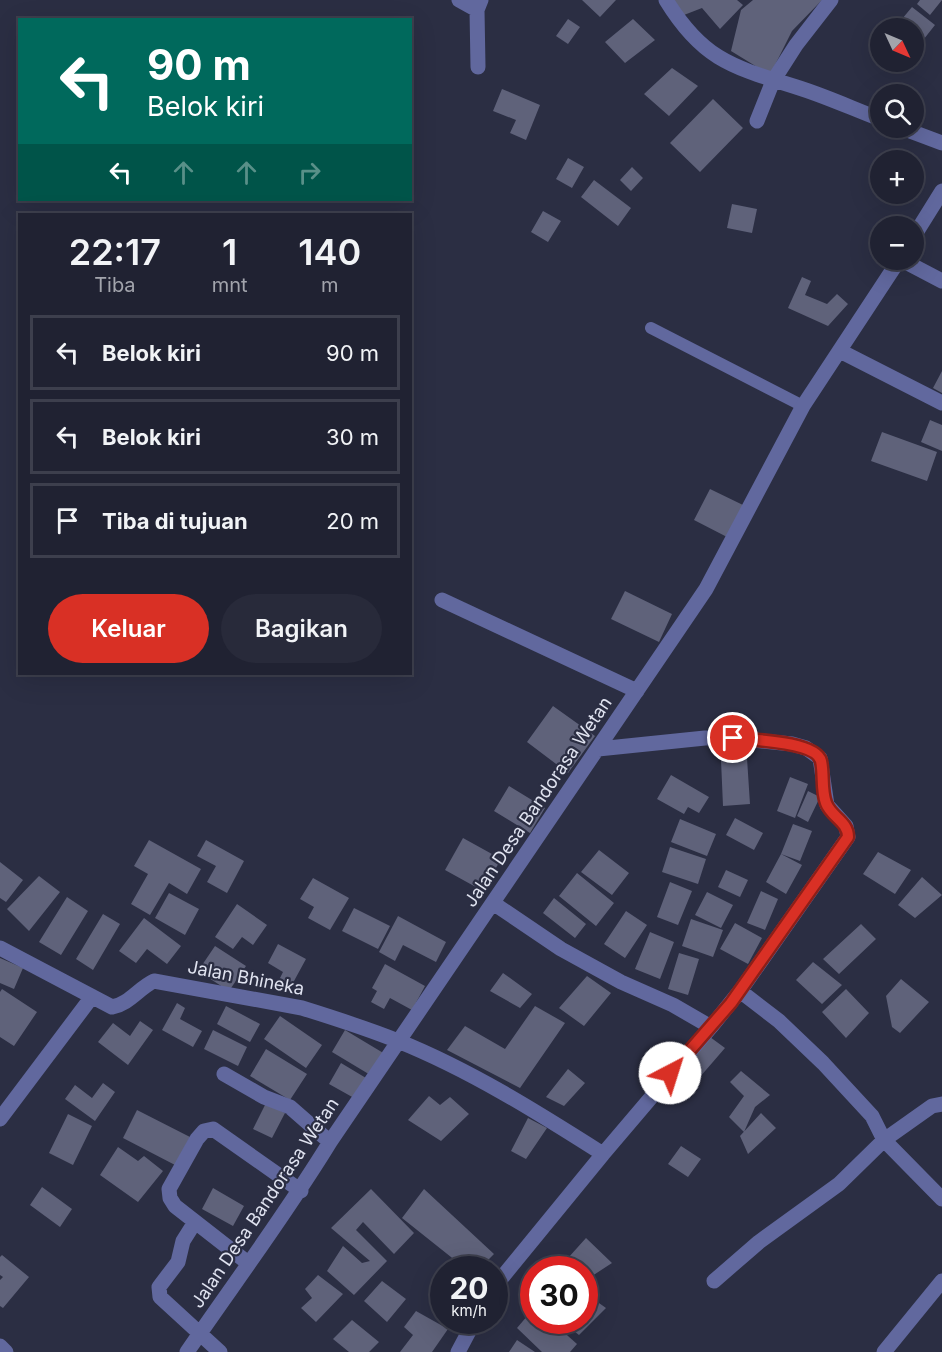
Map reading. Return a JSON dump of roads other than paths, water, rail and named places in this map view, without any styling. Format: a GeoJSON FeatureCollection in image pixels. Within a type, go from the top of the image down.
{"type":"FeatureCollection","features":[{"type":"Feature","properties":{"kind":"street"},"geometry":{"type":"LineString","coordinates":[[459,0],[479,5],[478,67]]}},
{"type":"Feature","properties":{"kind":"street"},"geometry":{"type":"LineString","coordinates":[[666,0],[689,33],[704,48],[727,63],[870,115]]}},
{"type":"Feature","properties":{"kind":"street"},"geometry":{"type":"LineString","coordinates":[[757,121],[773,81],[796,45],[831,0]]}},
{"type":"Feature","properties":{"kind":"street"},"geometry":{"type":"LineString","coordinates":[[924,136],[942,143]]}},
{"type":"Feature","properties":{"kind":"street"},"geometry":{"type":"LineString","coordinates":[[924,220],[942,191]]}},
{"type":"Feature","properties":{"kind":"street","name":"Jalan Desa Bandorasa Wetan"},"geometry":{"type":"LineString","coordinates":[[188,1352],[248,1263],[301,1191],[330,1142],[706,589],[803,406],[893,270]]}},
{"type":"Feature","properties":{"kind":"street"},"geometry":{"type":"LineString","coordinates":[[920,270],[942,281]]}},
{"type":"Feature","properties":{"kind":"street"},"geometry":{"type":"LineString","coordinates":[[840,351],[942,403]]}},
{"type":"Feature","properties":{"kind":"street"},"geometry":{"type":"LineString","coordinates":[[442,600],[637,691]]}},
{"type":"Feature","properties":{"kind":"street"},"geometry":{"type":"LineString","coordinates":[[508,1270],[740,991],[848,837],[846,826],[827,805],[820,758],[814,752],[792,744],[733,738],[673,740],[598,749]]}},
{"type":"Feature","properties":{"kind":"street"},"geometry":{"type":"LineString","coordinates":[[493,903],[561,949],[621,982],[674,1005],[711,1027]]}},
{"type":"Feature","properties":{"kind":"street"},"geometry":{"type":"LineString","coordinates":[[0,948],[92,998],[0,1119]]}},
{"type":"Feature","properties":{"kind":"street","name":"Jalan Bhineka"},"geometry":{"type":"LineString","coordinates":[[92,998],[112,1007],[119,1006],[145,986],[154,981],[163,981],[302,1008],[399,1041]]}},
{"type":"Feature","properties":{"kind":"street"},"geometry":{"type":"LineString","coordinates":[[740,991],[779,1021],[823,1063],[872,1116],[884,1140],[942,1198]]}},
{"type":"Feature","properties":{"kind":"street"},"geometry":{"type":"LineString","coordinates":[[399,1041],[501,1092],[603,1154]]}},
{"type":"Feature","properties":{"kind":"street"},"geometry":{"type":"LineString","coordinates":[[224,1074],[264,1097],[290,1107],[330,1142]]}},
{"type":"Feature","properties":{"kind":"street"},"geometry":{"type":"LineString","coordinates":[[714,1281],[759,1242],[838,1184],[884,1140],[932,1106],[942,1104]]}},
{"type":"Feature","properties":{"kind":"street"},"geometry":{"type":"LineString","coordinates":[[248,1263],[175,1206],[170,1198],[169,1189],[197,1139],[204,1131],[213,1129],[301,1191]]}},
{"type":"Feature","properties":{"kind":"street"},"geometry":{"type":"LineString","coordinates":[[195,1222],[183,1241],[178,1262],[159,1287],[160,1297],[220,1352]]}},
{"type":"Feature","properties":{"kind":"street"},"geometry":{"type":"LineString","coordinates":[[884,1352],[942,1281]]}},
{"type":"Feature","properties":{"kind":"street"},"geometry":{"type":"LineString","coordinates":[[458,1352],[468,1334]]}},
{"type":"Feature","properties":{"kind":"street"},"geometry":{"type":"LineString","coordinates":[[0,1346],[6,1352]]}},
{"type":"Feature","properties":{"kind":"lane"},"geometry":{"type":"LineString","coordinates":[[651,328],[803,406]]}}]}
